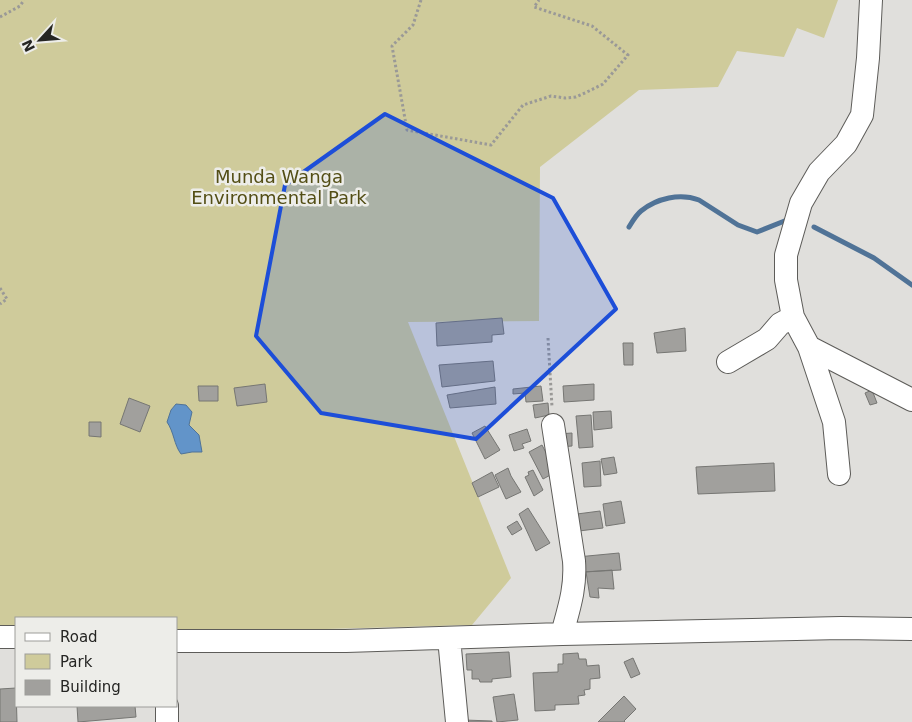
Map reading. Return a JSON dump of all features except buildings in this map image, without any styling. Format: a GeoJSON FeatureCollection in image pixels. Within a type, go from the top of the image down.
{"type":"FeatureCollection","features":[{"type":"Feature","properties":{"kind":"street"},"geometry":{"type":"LineString","coordinates":[[839,474],[834,422],[809,347],[793,318],[786,280],[786,255],[801,203],[819,172],[846,144],[862,115],[868,58],[871,0]]}},
{"type":"Feature","properties":{"kind":"street"},"geometry":{"type":"LineString","coordinates":[[728,362],[767,339],[780,324],[793,318]]}},
{"type":"Feature","properties":{"kind":"street"},"geometry":{"type":"LineString","coordinates":[[809,347],[912,400]]}},
{"type":"Feature","properties":{"kind":"street"},"geometry":{"type":"LineString","coordinates":[[553,425],[575,576],[573,592],[562,634]]}},
{"type":"Feature","properties":{"kind":"street"},"geometry":{"type":"LineString","coordinates":[[178,641],[336,641],[841,628],[912,629]]}},
{"type":"Feature","properties":{"kind":"street"},"geometry":{"type":"LineString","coordinates":[[0,637],[15,637]]}},
{"type":"Feature","properties":{"kind":"street"},"geometry":{"type":"LineString","coordinates":[[449,638],[457,722]]}},
{"type":"Feature","properties":{"kind":"street"},"geometry":{"type":"LineString","coordinates":[[167,707],[167,722]]}},
{"type":"Feature","properties":{"kind":"path"},"geometry":{"type":"LineString","coordinates":[[0,17],[20,6],[24,0]]}},
{"type":"Feature","properties":{"kind":"path"},"geometry":{"type":"LineString","coordinates":[[421,0],[413,25],[392,46],[407,130],[491,145],[522,105],[551,96],[576,97],[589,91],[603,84],[628,55],[592,26],[534,7],[539,0]]}},
{"type":"Feature","properties":{"kind":"path"},"geometry":{"type":"LineString","coordinates":[[0,288],[7,299],[0,304]]}},
{"type":"Feature","properties":{"kind":"path"},"geometry":{"type":"LineString","coordinates":[[548,338],[553,425]]}},
{"type":"Feature","properties":{"kind":"highlighted area"},"geometry":{"type":"Polygon","coordinates":[[[385,114],[553,198],[616,309],[476,439],[321,413],[256,336],[285,185],[385,114]]]}},
{"type":"Feature","properties":{"kind":"green space","name":"Munda Wanga Environmental Park"},"geometry":{"type":"Polygon","coordinates":[[[0,0],[838,0],[824,38],[797,28],[784,57],[737,51],[718,87],[639,90],[540,167],[539,321],[408,322],[511,578],[472,625],[178,633],[178,617],[15,617],[15,634],[0,634],[0,0]]]}},
{"type":"Feature","properties":{"kind":"water"},"geometry":{"type":"Polygon","coordinates":[[[176,404],[186,405],[192,412],[189,425],[199,435],[202,452],[181,454],[175,443],[167,422],[171,410],[176,404]]]}},
{"type":"Feature","properties":{"kind":"waterway"},"geometry":{"type":"LineString","coordinates":[[629,227],[637,214],[647,207],[661,200],[677,197],[699,200],[738,225],[757,232],[787,220]]}},
{"type":"Feature","properties":{"kind":"waterway"},"geometry":{"type":"LineString","coordinates":[[814,227],[874,258],[912,285]]}}]}
